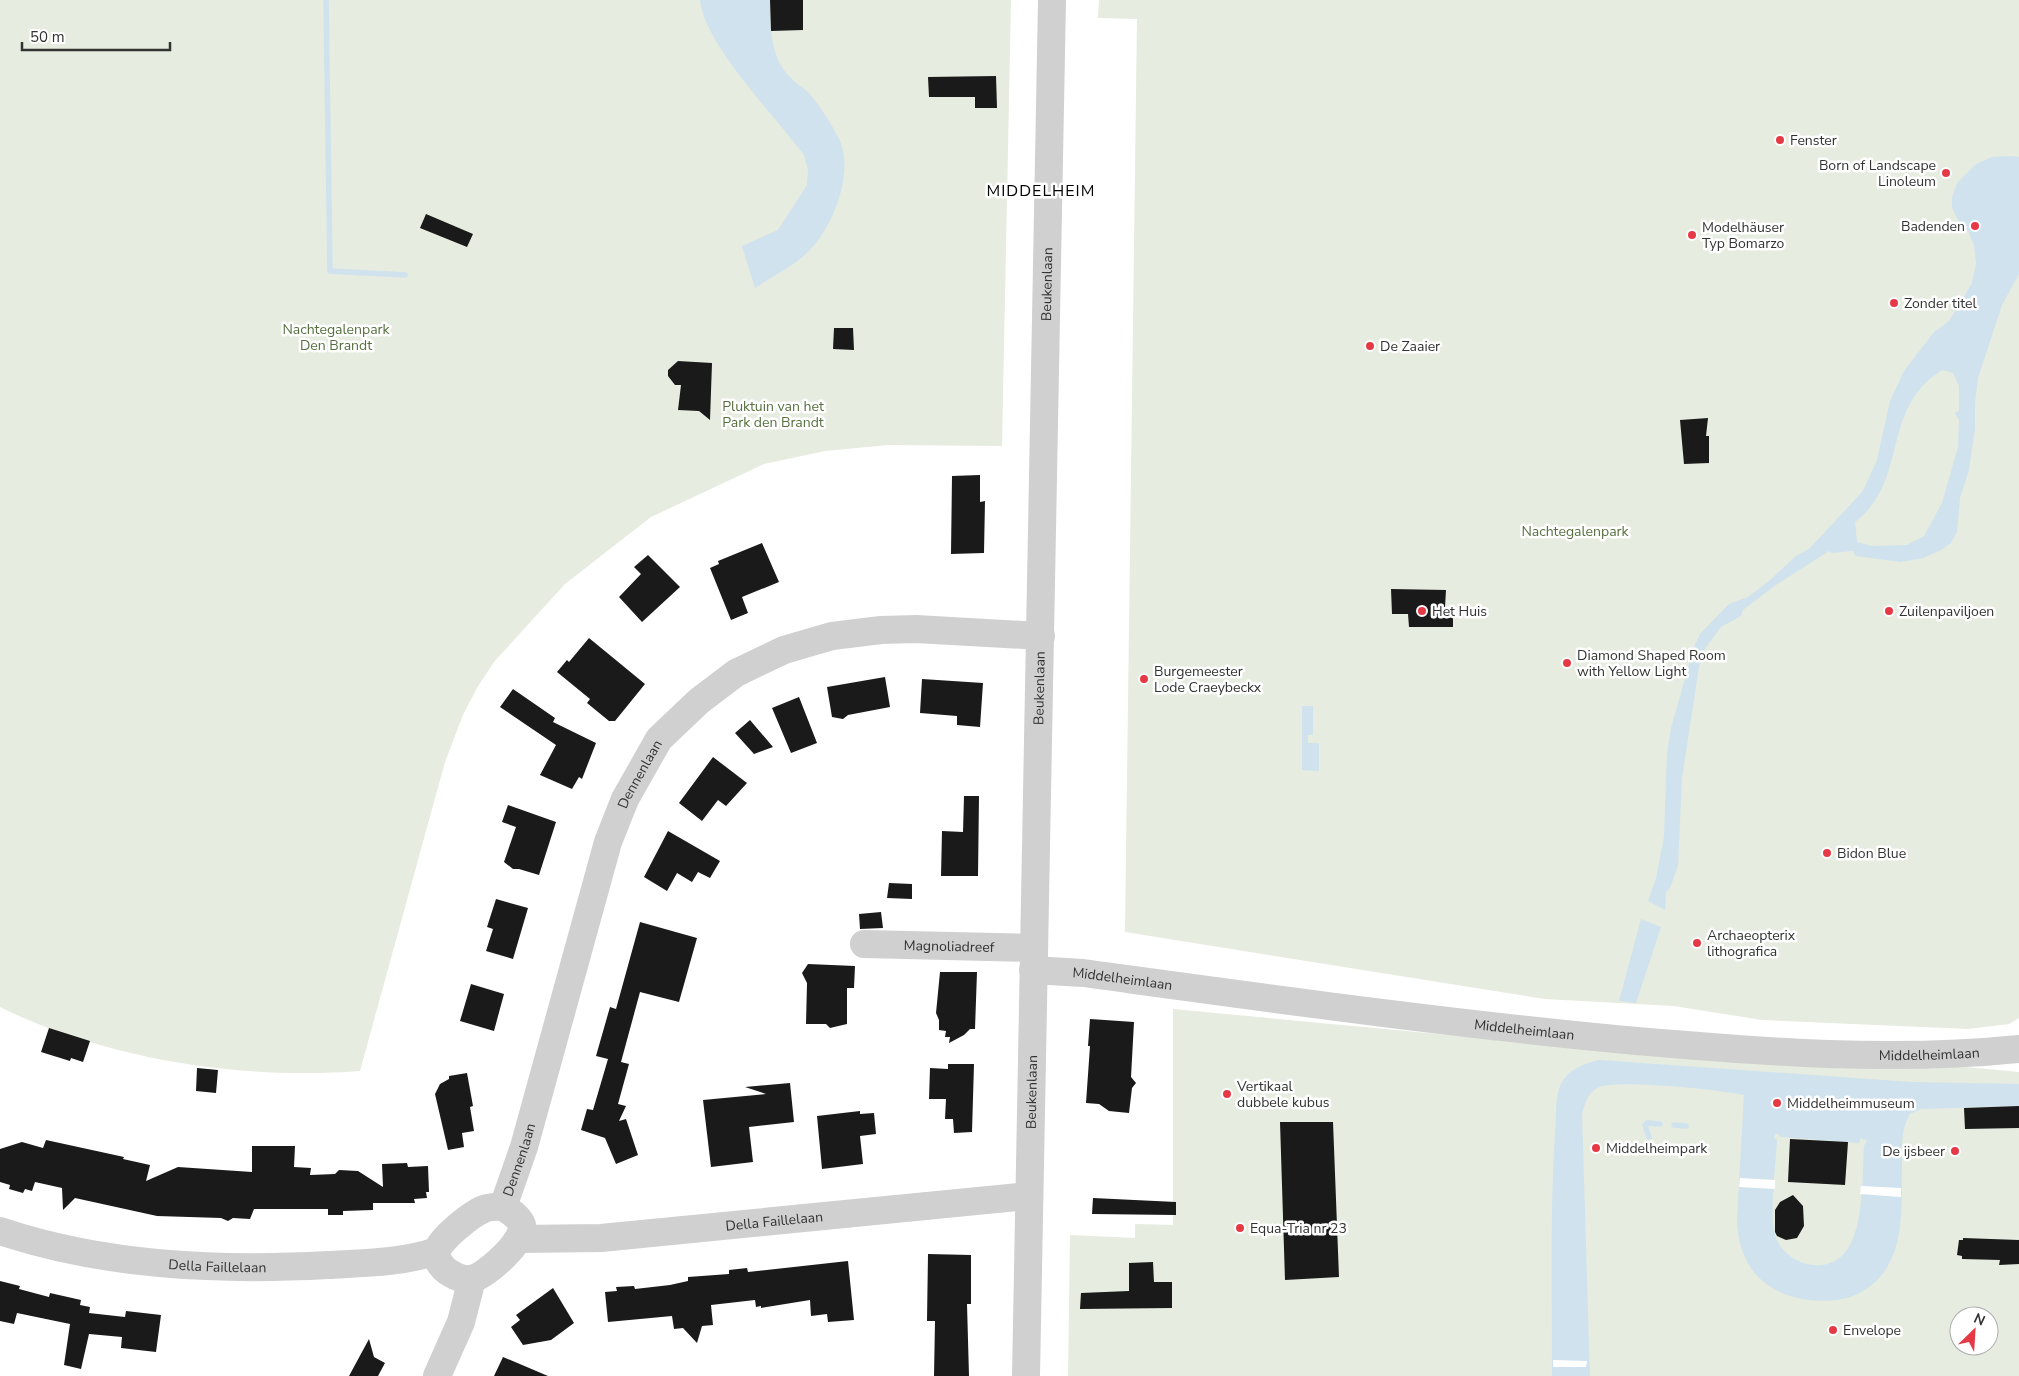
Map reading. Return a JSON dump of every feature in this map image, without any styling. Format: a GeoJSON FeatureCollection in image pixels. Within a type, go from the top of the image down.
{"type":"FeatureCollection","features":[{"type":"Feature","properties":{"kind":"street","name":"Beukenlaan"},"geometry":{"type":"LineString","coordinates":[[1026,1376],[1017,1196],[1033,959],[1041,636],[1052,0]]}},
{"type":"Feature","properties":{"kind":"street","name":"Dennenlaan"},"geometry":{"type":"LineString","coordinates":[[503,1207],[524,1147],[608,842],[625,799],[659,739],[699,701],[736,673],[784,650],[832,636],[881,630],[916,630],[1041,636]]}},
{"type":"Feature","properties":{"kind":"street","name":"Magnoliadreef"},"geometry":{"type":"LineString","coordinates":[[864,944],[1033,959]]}},
{"type":"Feature","properties":{"kind":"street","name":"Middelheimlaan"},"geometry":{"type":"LineString","coordinates":[[1033,959],[1083,973],[1545,1032],[1692,1046],[1827,1054],[1963,1054],[2019,1049]]}},
{"type":"Feature","properties":{"kind":"street","name":"Della Faillelaan"},"geometry":{"type":"LineString","coordinates":[[520,1239],[601,1238],[1017,1196]]}},
{"type":"Feature","properties":{"kind":"street"},"geometry":{"type":"LineString","coordinates":[[491,1207],[503,1207],[513,1213],[522,1226],[520,1239],[488,1270],[472,1279],[463,1279],[447,1271],[440,1263],[436,1251],[455,1229],[479,1212],[491,1207]]}},
{"type":"Feature","properties":{"kind":"street","name":"Della Faillelaan"},"geometry":{"type":"LineString","coordinates":[[0,1231],[70,1249],[181,1266],[264,1268],[381,1262],[419,1258],[436,1251]]}},
{"type":"Feature","properties":{"kind":"street"},"geometry":{"type":"LineString","coordinates":[[437,1376],[461,1322],[472,1279]]}},
{"type":"Feature","properties":{"kind":"green space","name":"Nachtegalenpark Den Brandt"},"geometry":{"type":"Polygon","coordinates":[[[0,0],[1011,0],[1002,446],[888,445],[825,451],[764,464],[651,517],[565,584],[494,662],[477,688],[463,715],[445,762],[360,1071],[315,1073],[269,1072],[223,1069],[176,1062],[130,1053],[85,1041],[0,1007],[0,0]]]}},
{"type":"Feature","properties":{"kind":"green space","name":"Nachtegalenpark"},"geometry":{"type":"Polygon","coordinates":[[[1099,0],[2019,0],[2019,1018],[2009,1024],[1968,1029],[1762,1020],[1674,1006],[1545,999],[1125,932],[1137,19],[1098,18],[1099,0]]]}},
{"type":"Feature","properties":{"kind":"green space","name":"Middelheimpark"},"geometry":{"type":"Polygon","coordinates":[[[1173,1009],[1692,1058],[1966,1067],[2019,1072],[2019,1376],[1068,1376],[1070,1235],[1135,1238],[1135,1224],[1173,1225],[1173,1009]]]}},
{"type":"Feature","properties":{"kind":"water"},"geometry":{"type":"Polygon","coordinates":[[[700,0],[770,0],[772,40],[778,60],[789,76],[807,91],[819,106],[837,135],[843,149],[843,181],[839,198],[825,230],[816,243],[800,259],[755,288],[742,246],[778,230],[807,185],[808,170],[804,155],[727,58],[704,18],[700,0]]]}},
{"type":"Feature","properties":{"kind":"water"},"geometry":{"type":"Polygon","coordinates":[[[1992,157],[2019,157],[2019,274],[2002,305],[1978,378],[1975,428],[1969,470],[1960,498],[1957,532],[1951,543],[1941,550],[1923,558],[1901,562],[1855,556],[1853,551],[1832,553],[1829,551],[1773,587],[1743,610],[1741,616],[1721,627],[1701,654],[1682,778],[1678,866],[1670,888],[1666,892],[1665,910],[1648,901],[1656,878],[1664,837],[1667,753],[1671,728],[1694,647],[1700,634],[1729,604],[1748,597],[1796,556],[1810,548],[1863,491],[1877,460],[1890,401],[1904,371],[1934,332],[1949,321],[1972,283],[1976,264],[1974,245],[1968,231],[1959,222],[1952,208],[1952,197],[1957,183],[1976,164],[1992,157]],[[1942,370],[1922,386],[1910,405],[1901,425],[1883,486],[1872,505],[1855,522],[1857,542],[1872,546],[1907,545],[1924,536],[1942,503],[1958,447],[1959,420],[1955,413],[1959,411],[1959,386],[1953,373],[1942,370]]]}},
{"type":"Feature","properties":{"kind":"water"},"geometry":{"type":"Polygon","coordinates":[[[1302,706],[1313,706],[1313,735],[1308,735],[1308,743],[1319,743],[1319,771],[1302,770],[1302,706]]]}},
{"type":"Feature","properties":{"kind":"water"},"geometry":{"type":"Polygon","coordinates":[[[1641,919],[1661,927],[1636,1003],[1619,1001],[1641,919]]]}},
{"type":"Feature","properties":{"kind":"water"},"geometry":{"type":"Polygon","coordinates":[[[1599,1060],[1911,1082],[2019,1084],[2019,1106],[1921,1109],[1910,1114],[1905,1125],[1903,1137],[1900,1226],[1892,1257],[1885,1271],[1874,1283],[1861,1292],[1842,1299],[1818,1301],[1790,1296],[1765,1283],[1752,1270],[1741,1247],[1737,1220],[1744,1095],[1714,1090],[1624,1084],[1607,1085],[1597,1088],[1589,1096],[1582,1114],[1590,1376],[1552,1376],[1553,1162],[1558,1092],[1563,1080],[1570,1072],[1584,1064],[1599,1060]],[[1776,1133],[1774,1137],[1777,1140],[1773,1203],[1775,1235],[1783,1250],[1797,1260],[1807,1264],[1827,1264],[1842,1256],[1851,1242],[1858,1224],[1863,1182],[1864,1146],[1867,1141],[1861,1138],[1859,1143],[1781,1137],[1776,1133]]]}},
{"type":"Feature","properties":{"kind":"pier"},"geometry":{"type":"Polygon","coordinates":[[[1740,1178],[1775,1180],[1775,1189],[1739,1187],[1740,1178]]]}},
{"type":"Feature","properties":{"kind":"pier"},"geometry":{"type":"Polygon","coordinates":[[[1861,1186],[1901,1188],[1901,1197],[1860,1194],[1861,1186]]]}},
{"type":"Feature","properties":{"kind":"pier"},"geometry":{"type":"Polygon","coordinates":[[[1553,1360],[1587,1361],[1586,1367],[1553,1367],[1553,1360]]]}},
{"type":"Feature","properties":{"kind":"building"},"geometry":{"type":"Polygon","coordinates":[[[770,0],[803,0],[803,30],[771,31],[770,0]]]}},
{"type":"Feature","properties":{"kind":"building"},"geometry":{"type":"Polygon","coordinates":[[[996,76],[997,108],[975,108],[975,97],[929,97],[928,77],[996,76]]]}},
{"type":"Feature","properties":{"kind":"building"},"geometry":{"type":"Polygon","coordinates":[[[426,214],[473,234],[467,247],[420,228],[426,214]]]}},
{"type":"Feature","properties":{"kind":"building"},"geometry":{"type":"Polygon","coordinates":[[[834,328],[853,328],[854,350],[833,349],[834,328]]]}},
{"type":"Feature","properties":{"kind":"building"},"geometry":{"type":"Polygon","coordinates":[[[678,361],[712,363],[710,420],[699,411],[678,410],[681,385],[675,385],[668,376],[668,370],[678,361]]]}},
{"type":"Feature","properties":{"kind":"building"},"geometry":{"type":"Polygon","coordinates":[[[1708,418],[1706,436],[1709,436],[1709,463],[1684,464],[1680,420],[1708,418]]]}},
{"type":"Feature","properties":{"kind":"building"},"geometry":{"type":"Polygon","coordinates":[[[980,475],[980,502],[985,501],[984,553],[951,554],[952,476],[980,475]]]}},
{"type":"Feature","properties":{"kind":"building"},"geometry":{"type":"Polygon","coordinates":[[[762,543],[779,582],[742,597],[748,613],[731,620],[710,568],[719,564],[718,561],[762,543]]]}},
{"type":"Feature","properties":{"kind":"building"},"geometry":{"type":"Polygon","coordinates":[[[648,555],[680,587],[642,622],[619,597],[641,574],[634,567],[648,555]]]}},
{"type":"Feature","properties":{"kind":"building","name":"Het Huis"},"geometry":{"type":"Polygon","coordinates":[[[1391,589],[1446,590],[1445,607],[1453,607],[1453,627],[1409,627],[1408,614],[1392,614],[1391,589]]]}},
{"type":"Feature","properties":{"kind":"building"},"geometry":{"type":"Polygon","coordinates":[[[589,638],[645,684],[615,721],[609,721],[587,703],[590,699],[557,672],[567,660],[569,662],[589,638]]]}},
{"type":"Feature","properties":{"kind":"building"},"geometry":{"type":"Polygon","coordinates":[[[885,677],[890,707],[848,715],[843,719],[832,717],[827,687],[885,677]]]}},
{"type":"Feature","properties":{"kind":"building"},"geometry":{"type":"Polygon","coordinates":[[[922,679],[983,683],[980,727],[957,725],[957,716],[920,713],[922,679]]]}},
{"type":"Feature","properties":{"kind":"building"},"geometry":{"type":"Polygon","coordinates":[[[513,689],[555,718],[553,722],[596,743],[582,779],[579,777],[572,789],[540,775],[556,745],[500,707],[513,689]]]}},
{"type":"Feature","properties":{"kind":"building"},"geometry":{"type":"Polygon","coordinates":[[[799,697],[817,743],[791,753],[772,708],[799,697]]]}},
{"type":"Feature","properties":{"kind":"building"},"geometry":{"type":"Polygon","coordinates":[[[750,720],[773,747],[754,754],[735,733],[750,720]]]}},
{"type":"Feature","properties":{"kind":"building"},"geometry":{"type":"Polygon","coordinates":[[[713,757],[747,783],[726,806],[718,800],[702,821],[679,803],[713,757]]]}},
{"type":"Feature","properties":{"kind":"building"},"geometry":{"type":"Polygon","coordinates":[[[964,796],[979,796],[978,876],[941,876],[942,831],[963,832],[964,796]]]}},
{"type":"Feature","properties":{"kind":"building"},"geometry":{"type":"Polygon","coordinates":[[[508,805],[556,822],[539,875],[513,869],[504,862],[516,827],[502,822],[508,805]]]}},
{"type":"Feature","properties":{"kind":"building"},"geometry":{"type":"Polygon","coordinates":[[[668,831],[720,861],[710,878],[698,872],[692,882],[677,873],[667,891],[644,877],[668,831]]]}},
{"type":"Feature","properties":{"kind":"building"},"geometry":{"type":"Polygon","coordinates":[[[889,883],[912,884],[912,899],[887,898],[889,883]]]}},
{"type":"Feature","properties":{"kind":"building"},"geometry":{"type":"Polygon","coordinates":[[[496,899],[528,908],[513,959],[486,951],[493,929],[487,927],[496,899]]]}},
{"type":"Feature","properties":{"kind":"building"},"geometry":{"type":"Polygon","coordinates":[[[881,912],[883,928],[860,929],[859,914],[881,912]]]}},
{"type":"Feature","properties":{"kind":"building"},"geometry":{"type":"Polygon","coordinates":[[[640,922],[697,938],[679,1002],[640,992],[621,1062],[629,1064],[618,1104],[626,1106],[619,1121],[626,1119],[638,1155],[616,1164],[605,1138],[581,1130],[587,1109],[593,1110],[608,1059],[596,1056],[610,1007],[616,1009],[640,922]]]}},
{"type":"Feature","properties":{"kind":"building"},"geometry":{"type":"Polygon","coordinates":[[[808,964],[855,966],[854,988],[847,988],[847,1024],[830,1028],[826,1024],[806,1024],[807,983],[802,973],[808,964]]]}},
{"type":"Feature","properties":{"kind":"building"},"geometry":{"type":"Polygon","coordinates":[[[940,972],[977,972],[975,1029],[970,1029],[964,1035],[949,1043],[950,1037],[945,1037],[946,1031],[939,1030],[939,1020],[936,1013],[940,972]]]}},
{"type":"Feature","properties":{"kind":"building"},"geometry":{"type":"Polygon","coordinates":[[[471,984],[504,994],[494,1031],[460,1021],[471,984]]]}},
{"type":"Feature","properties":{"kind":"building"},"geometry":{"type":"Polygon","coordinates":[[[1090,1019],[1134,1022],[1131,1077],[1136,1083],[1132,1088],[1129,1113],[1109,1111],[1099,1104],[1086,1103],[1090,1019]]]}},
{"type":"Feature","properties":{"kind":"building"},"geometry":{"type":"Polygon","coordinates":[[[49,1028],[90,1041],[83,1062],[71,1058],[70,1061],[41,1052],[49,1028]]]}},
{"type":"Feature","properties":{"kind":"building"},"geometry":{"type":"Polygon","coordinates":[[[948,1064],[974,1064],[972,1132],[954,1133],[953,1119],[945,1119],[946,1099],[929,1099],[930,1068],[948,1069],[948,1064]]]}},
{"type":"Feature","properties":{"kind":"building"},"geometry":{"type":"Polygon","coordinates":[[[197,1068],[218,1070],[216,1093],[196,1091],[197,1068]]]}},
{"type":"Feature","properties":{"kind":"building"},"geometry":{"type":"Polygon","coordinates":[[[467,1073],[473,1106],[470,1107],[474,1131],[462,1133],[464,1147],[448,1150],[435,1094],[440,1084],[449,1079],[449,1076],[467,1073]]]}},
{"type":"Feature","properties":{"kind":"building"},"geometry":{"type":"Polygon","coordinates":[[[790,1083],[794,1122],[749,1127],[753,1162],[711,1167],[703,1100],[766,1094],[745,1087],[790,1083]]]}},
{"type":"Feature","properties":{"kind":"building"},"geometry":{"type":"Polygon","coordinates":[[[2019,1106],[2019,1128],[1965,1129],[1964,1108],[2019,1106]]]}},
{"type":"Feature","properties":{"kind":"building"},"geometry":{"type":"Polygon","coordinates":[[[860,1111],[860,1114],[874,1113],[876,1134],[860,1136],[863,1164],[822,1169],[817,1116],[860,1111]]]}},
{"type":"Feature","properties":{"kind":"building"},"geometry":{"type":"Polygon","coordinates":[[[1280,1122],[1333,1122],[1339,1277],[1285,1280],[1280,1122]]]}},
{"type":"Feature","properties":{"kind":"building"},"geometry":{"type":"Polygon","coordinates":[[[1790,1139],[1848,1142],[1845,1185],[1788,1182],[1790,1139]]]}},
{"type":"Feature","properties":{"kind":"building"},"geometry":{"type":"Polygon","coordinates":[[[46,1140],[124,1157],[123,1159],[150,1165],[146,1181],[178,1167],[252,1172],[252,1146],[295,1146],[294,1167],[311,1168],[310,1175],[335,1174],[339,1170],[358,1171],[383,1187],[382,1164],[407,1163],[408,1167],[428,1166],[429,1192],[426,1192],[427,1198],[414,1199],[415,1203],[373,1203],[373,1210],[343,1211],[343,1215],[328,1215],[328,1209],[254,1209],[250,1219],[233,1218],[228,1221],[221,1218],[157,1216],[75,1198],[63,1210],[62,1188],[35,1182],[32,1191],[25,1189],[23,1193],[9,1189],[10,1185],[0,1182],[0,1149],[22,1142],[43,1148],[46,1140]]]}},
{"type":"Feature","properties":{"kind":"building"},"geometry":{"type":"Polygon","coordinates":[[[1793,1195],[1803,1206],[1804,1226],[1797,1238],[1786,1240],[1777,1236],[1775,1232],[1775,1210],[1780,1202],[1793,1195]]]}},
{"type":"Feature","properties":{"kind":"building"},"geometry":{"type":"Polygon","coordinates":[[[1093,1198],[1176,1202],[1176,1215],[1092,1214],[1093,1198]]]}},
{"type":"Feature","properties":{"kind":"building"},"geometry":{"type":"Polygon","coordinates":[[[1963,1238],[2019,1240],[2019,1264],[1999,1265],[2000,1260],[1962,1259],[1962,1256],[1957,1255],[1959,1240],[1963,1240],[1963,1238]]]}},
{"type":"Feature","properties":{"kind":"building"},"geometry":{"type":"Polygon","coordinates":[[[928,1254],[971,1255],[971,1304],[967,1304],[969,1376],[934,1376],[935,1321],[927,1321],[928,1254]]]}},
{"type":"Feature","properties":{"kind":"building"},"geometry":{"type":"Polygon","coordinates":[[[848,1261],[854,1320],[828,1322],[827,1314],[811,1316],[810,1300],[761,1308],[761,1306],[756,1307],[755,1300],[711,1305],[713,1325],[702,1326],[697,1343],[683,1328],[674,1329],[672,1316],[608,1322],[605,1292],[617,1291],[616,1287],[634,1286],[635,1289],[670,1285],[688,1281],[688,1277],[729,1274],[729,1270],[747,1268],[748,1272],[848,1261]]]}},
{"type":"Feature","properties":{"kind":"building"},"geometry":{"type":"Polygon","coordinates":[[[1153,1262],[1154,1282],[1172,1282],[1172,1308],[1080,1309],[1081,1293],[1129,1291],[1129,1263],[1153,1262]]]}},
{"type":"Feature","properties":{"kind":"building"},"geometry":{"type":"Polygon","coordinates":[[[0,1281],[20,1286],[19,1289],[49,1297],[50,1293],[81,1300],[80,1305],[90,1307],[89,1313],[125,1317],[126,1311],[161,1315],[156,1352],[121,1348],[122,1337],[89,1334],[81,1369],[64,1365],[70,1324],[17,1313],[14,1324],[0,1321],[0,1281]]]}},
{"type":"Feature","properties":{"kind":"building"},"geometry":{"type":"Polygon","coordinates":[[[553,1288],[574,1323],[551,1340],[523,1345],[511,1327],[520,1320],[516,1315],[553,1288]]]}},
{"type":"Feature","properties":{"kind":"building"},"geometry":{"type":"Polygon","coordinates":[[[369,1339],[374,1357],[385,1363],[378,1376],[349,1376],[369,1339]]]}},
{"type":"Feature","properties":{"kind":"building"},"geometry":{"type":"Polygon","coordinates":[[[503,1357],[548,1376],[494,1376],[503,1357]]]}},
{"type":"Feature","properties":{"kind":"waterway"},"geometry":{"type":"LineString","coordinates":[[326,0],[330,271],[405,275]]}},
{"type":"Feature","properties":{"kind":"waterway"},"geometry":{"type":"LineString","coordinates":[[1647,1123],[1660,1124]]}},
{"type":"Feature","properties":{"kind":"waterway"},"geometry":{"type":"LineString","coordinates":[[1645,1125],[1649,1137]]}},
{"type":"Feature","properties":{"kind":"waterway"},"geometry":{"type":"LineString","coordinates":[[1674,1125],[1686,1126]]}},
{"type":"Feature","properties":{"kind":"place","name":"Fenster"},"geometry":{"type":"Point","coordinates":[1780,140]}},
{"type":"Feature","properties":{"kind":"place","name":"Born of Landscape Linoleum"},"geometry":{"type":"Point","coordinates":[1946,173]}},
{"type":"Feature","properties":{"kind":"place","name":"Badenden"},"geometry":{"type":"Point","coordinates":[1975,226]}},
{"type":"Feature","properties":{"kind":"place","name":"Modelhäuser Typ Bomarzo"},"geometry":{"type":"Point","coordinates":[1692,235]}},
{"type":"Feature","properties":{"kind":"place","name":"Zonder titel"},"geometry":{"type":"Point","coordinates":[1894,303]}},
{"type":"Feature","properties":{"kind":"place","name":"De Zaaier"},"geometry":{"type":"Point","coordinates":[1370,346]}},
{"type":"Feature","properties":{"kind":"place","name":"Het Huis"},"geometry":{"type":"Point","coordinates":[1422,611]}},
{"type":"Feature","properties":{"kind":"place","name":"Zuilenpaviljoen"},"geometry":{"type":"Point","coordinates":[1889,611]}},
{"type":"Feature","properties":{"kind":"place","name":"Diamond Shaped Room with Yellow Light"},"geometry":{"type":"Point","coordinates":[1567,663]}},
{"type":"Feature","properties":{"kind":"place","name":"Burgemeester Lode Craeybeckx"},"geometry":{"type":"Point","coordinates":[1144,679]}},
{"type":"Feature","properties":{"kind":"place","name":"Bidon Blue"},"geometry":{"type":"Point","coordinates":[1827,853]}},
{"type":"Feature","properties":{"kind":"place","name":"Archaeopterix lithografica"},"geometry":{"type":"Point","coordinates":[1697,943]}},
{"type":"Feature","properties":{"kind":"place","name":"Vertikaal dubbele kubus"},"geometry":{"type":"Point","coordinates":[1227,1094]}},
{"type":"Feature","properties":{"kind":"place","name":"Middelheimmuseum"},"geometry":{"type":"Point","coordinates":[1777,1103]}},
{"type":"Feature","properties":{"kind":"place","name":"Middelheimpark"},"geometry":{"type":"Point","coordinates":[1596,1148]}},
{"type":"Feature","properties":{"kind":"place","name":"De ijsbeer"},"geometry":{"type":"Point","coordinates":[1955,1151]}},
{"type":"Feature","properties":{"kind":"place","name":"Equa-Tria nr 23"},"geometry":{"type":"Point","coordinates":[1240,1228]}},
{"type":"Feature","properties":{"kind":"place","name":"Envelope"},"geometry":{"type":"Point","coordinates":[1833,1330]}},
{"type":"Feature","properties":{"kind":"district","name":"MIDDELHEIM"},"geometry":{"type":"Point","coordinates":[1041,190]}},
{"type":"Feature","properties":{"kind":"park label","name":"Pluktuin van het Park den Brandt"},"geometry":{"type":"Point","coordinates":[773,414]}}]}
